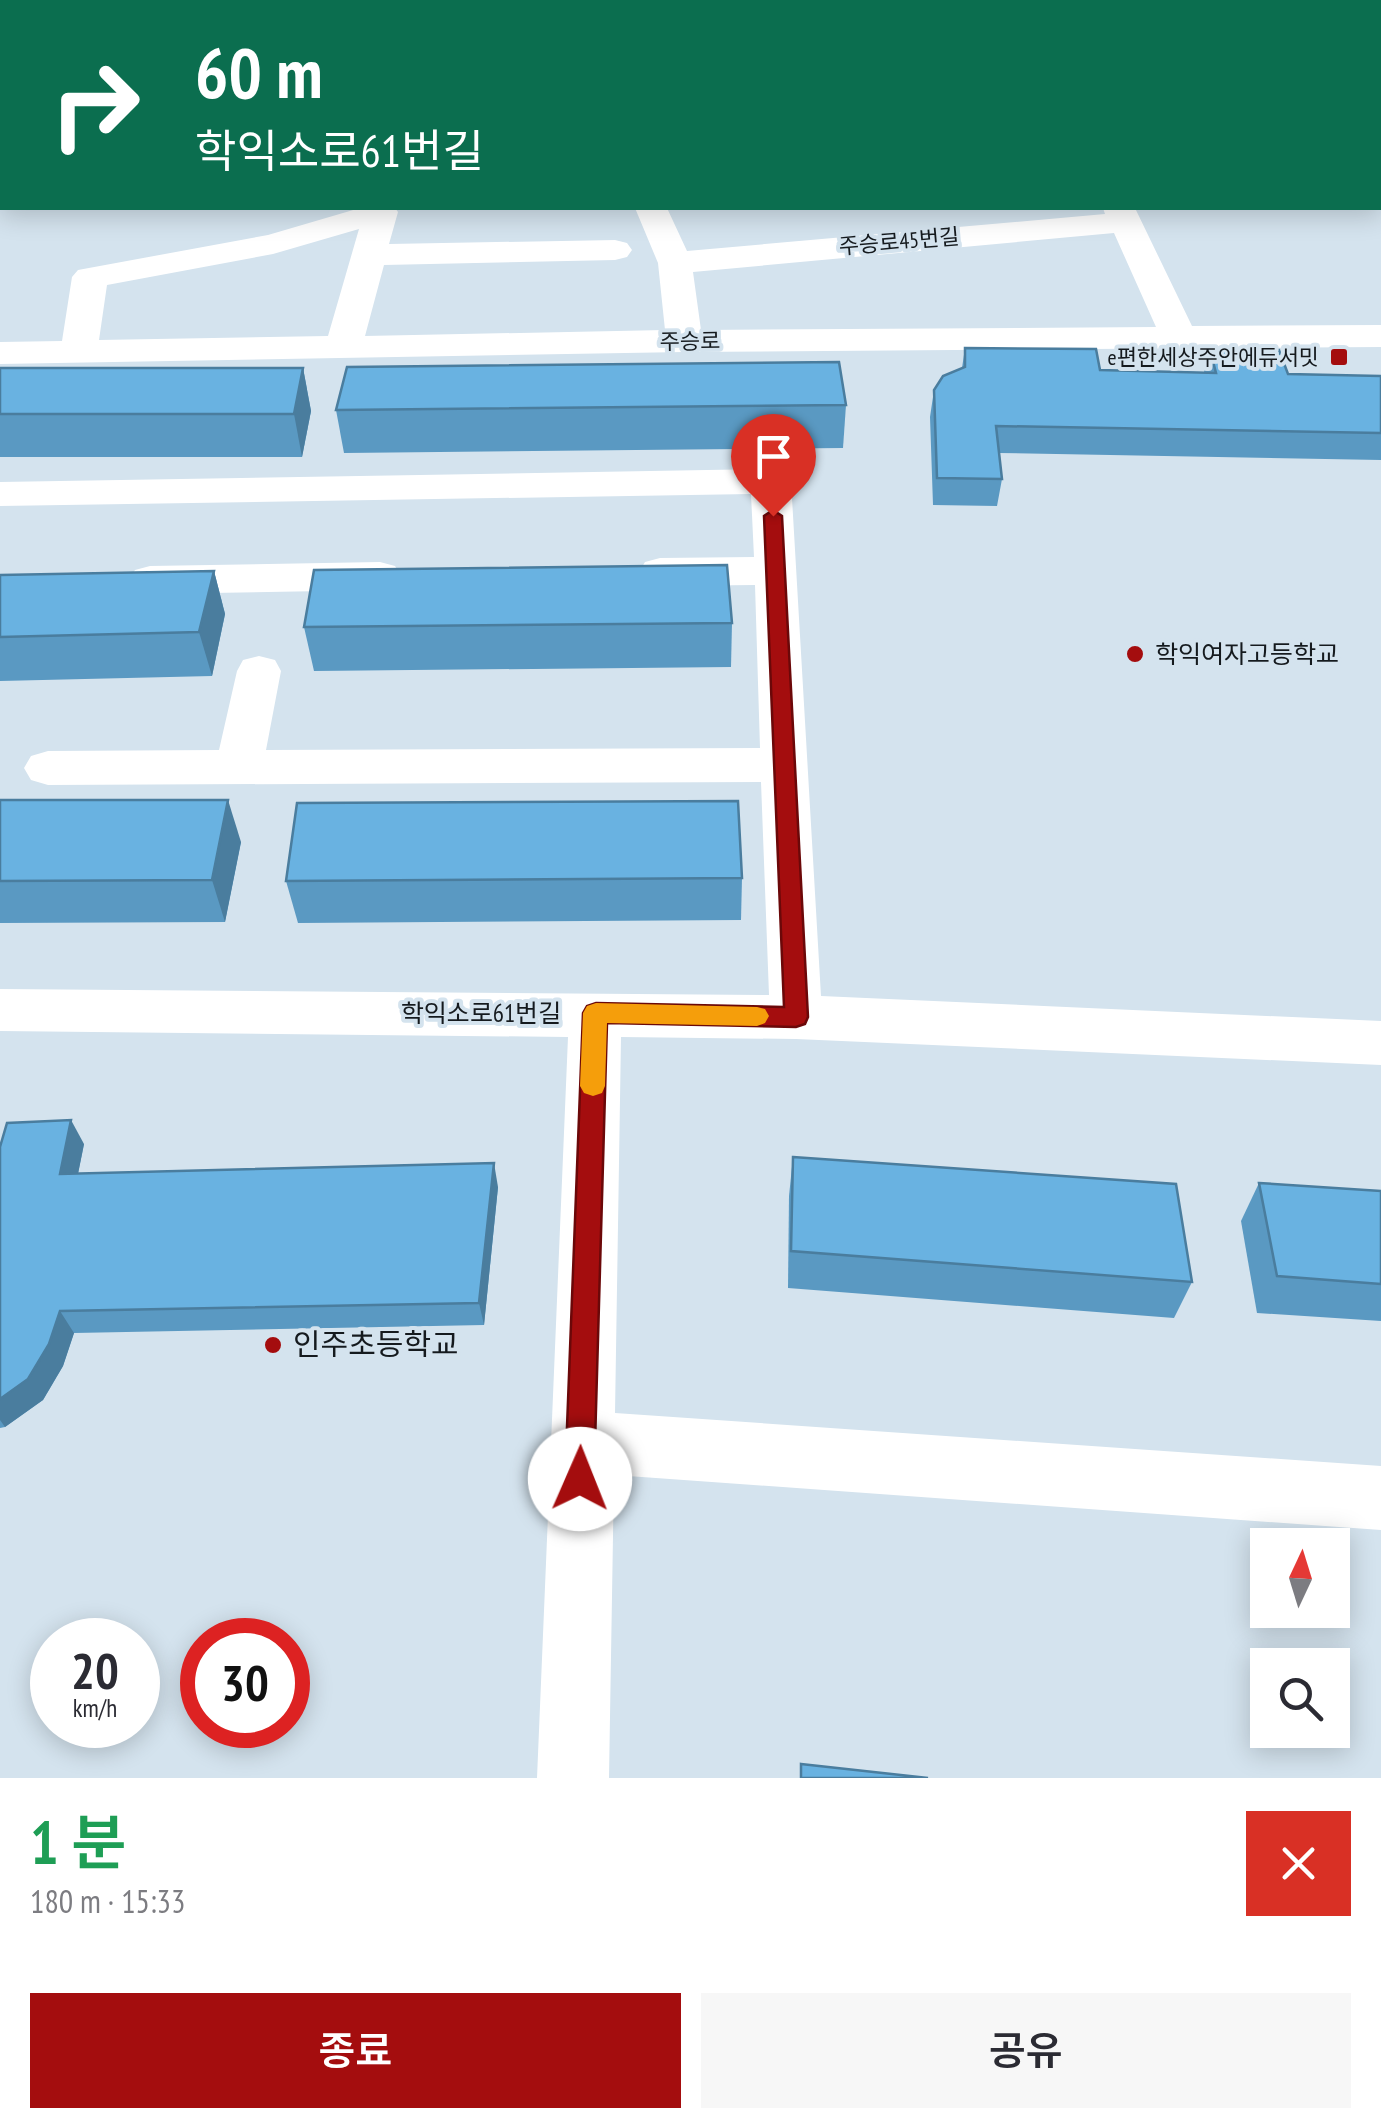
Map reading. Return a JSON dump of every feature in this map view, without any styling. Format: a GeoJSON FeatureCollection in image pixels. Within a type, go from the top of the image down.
{"type":"FeatureCollection","features":[{"type":"Feature","properties":{"kind":"street"},"geometry":{"type":"LineString","coordinates":[[343,349],[382,210]]}},
{"type":"Feature","properties":{"kind":"street"},"geometry":{"type":"LineString","coordinates":[[79,352],[90,277],[274,244],[382,210]]}},
{"type":"Feature","properties":{"kind":"street"},"geometry":{"type":"LineString","coordinates":[[652,210],[675,263],[684,341]]}},
{"type":"Feature","properties":{"kind":"street"},"geometry":{"type":"LineString","coordinates":[[857,210],[873,243]]}},
{"type":"Feature","properties":{"kind":"street","name":"주승로45번길"},"geometry":{"type":"LineString","coordinates":[[675,263],[1121,215],[1178,336]]}},
{"type":"Feature","properties":{"kind":"street"},"geometry":{"type":"LineString","coordinates":[[369,255],[615,250]]}},
{"type":"Feature","properties":{"kind":"street","name":"주승로"},"geometry":{"type":"LineString","coordinates":[[0,353],[684,341],[1381,336]]}},
{"type":"Feature","properties":{"kind":"street"},"geometry":{"type":"LineString","coordinates":[[0,494],[772,481],[796,1017]]}},
{"type":"Feature","properties":{"kind":"street"},"geometry":{"type":"LineString","coordinates":[[614,573],[773,570]]}},
{"type":"Feature","properties":{"kind":"street"},"geometry":{"type":"LineString","coordinates":[[119,580],[416,576]]}},
{"type":"Feature","properties":{"kind":"street"},"geometry":{"type":"LineString","coordinates":[[239,767],[259,671]]}},
{"type":"Feature","properties":{"kind":"street"},"geometry":{"type":"LineString","coordinates":[[48,768],[784,764]]}},
{"type":"Feature","properties":{"kind":"street","name":"학익소로61번길"},"geometry":{"type":"LineString","coordinates":[[0,1010],[796,1017],[1381,1043]]}},
{"type":"Feature","properties":{"kind":"street"},"geometry":{"type":"LineString","coordinates":[[573,1778],[580,1442],[596,1013]]}},
{"type":"Feature","properties":{"kind":"street"},"geometry":{"type":"LineString","coordinates":[[580,1442],[1381,1498]]}},
{"type":"Feature","properties":{"kind":"building"},"geometry":{"type":"Polygon","coordinates":[[[965,348],[1096,349],[1100,370],[1216,373],[1210,350],[1279,350],[1288,374],[1381,376],[1381,433],[996,426],[1002,479],[937,478],[934,390],[943,376],[965,367],[965,348]]]}},
{"type":"Feature","properties":{"kind":"building"},"geometry":{"type":"Polygon","coordinates":[[[839,362],[846,405],[336,410],[347,367],[839,362]]]}},
{"type":"Feature","properties":{"kind":"building"},"geometry":{"type":"Polygon","coordinates":[[[0,368],[303,368],[294,414],[0,414],[0,368]]]}},
{"type":"Feature","properties":{"kind":"building"},"geometry":{"type":"Polygon","coordinates":[[[727,565],[732,623],[304,627],[314,570],[727,565]]]}},
{"type":"Feature","properties":{"kind":"building"},"geometry":{"type":"Polygon","coordinates":[[[214,571],[199,632],[0,637],[0,575],[214,571]]]}},
{"type":"Feature","properties":{"kind":"building"},"geometry":{"type":"Polygon","coordinates":[[[0,800],[228,800],[212,880],[0,881],[0,800]]]}},
{"type":"Feature","properties":{"kind":"building"},"geometry":{"type":"Polygon","coordinates":[[[738,801],[742,878],[286,881],[297,803],[738,801]]]}},
{"type":"Feature","properties":{"kind":"building"},"geometry":{"type":"Polygon","coordinates":[[[71,1120],[60,1174],[494,1163],[479,1303],[60,1311],[49,1344],[28,1379],[0,1399],[0,1147],[7,1123],[71,1120]]]}},
{"type":"Feature","properties":{"kind":"building"},"geometry":{"type":"Polygon","coordinates":[[[793,1157],[1176,1184],[1192,1282],[791,1251],[793,1157]]]}},
{"type":"Feature","properties":{"kind":"building"},"geometry":{"type":"Polygon","coordinates":[[[1259,1183],[1381,1191],[1381,1284],[1277,1276],[1259,1183]]]}},
{"type":"Feature","properties":{"kind":"building"},"geometry":{"type":"Polygon","coordinates":[[[801,1764],[928,1778],[801,1778],[801,1764]]]}},
{"type":"Feature","properties":{"kind":"slow traffic"},"geometry":{"type":"LineString","coordinates":[[593,1086],[596,1013],[757,1016]]}},
{"type":"Feature","properties":{"kind":"place","name":"e편한세상주안에듀서밋"},"geometry":{"type":"Point","coordinates":[1339,357]}},
{"type":"Feature","properties":{"kind":"place","name":"학익여자고등학교"},"geometry":{"type":"Point","coordinates":[1135,654]}},
{"type":"Feature","properties":{"kind":"place","name":"인주초등학교"},"geometry":{"type":"Point","coordinates":[273,1345]}},
{"type":"Feature","properties":{"kind":"route"},"geometry":{"type":"LineString","coordinates":[[580,1479],[596,1013],[796,1017],[773,516]]}}]}
